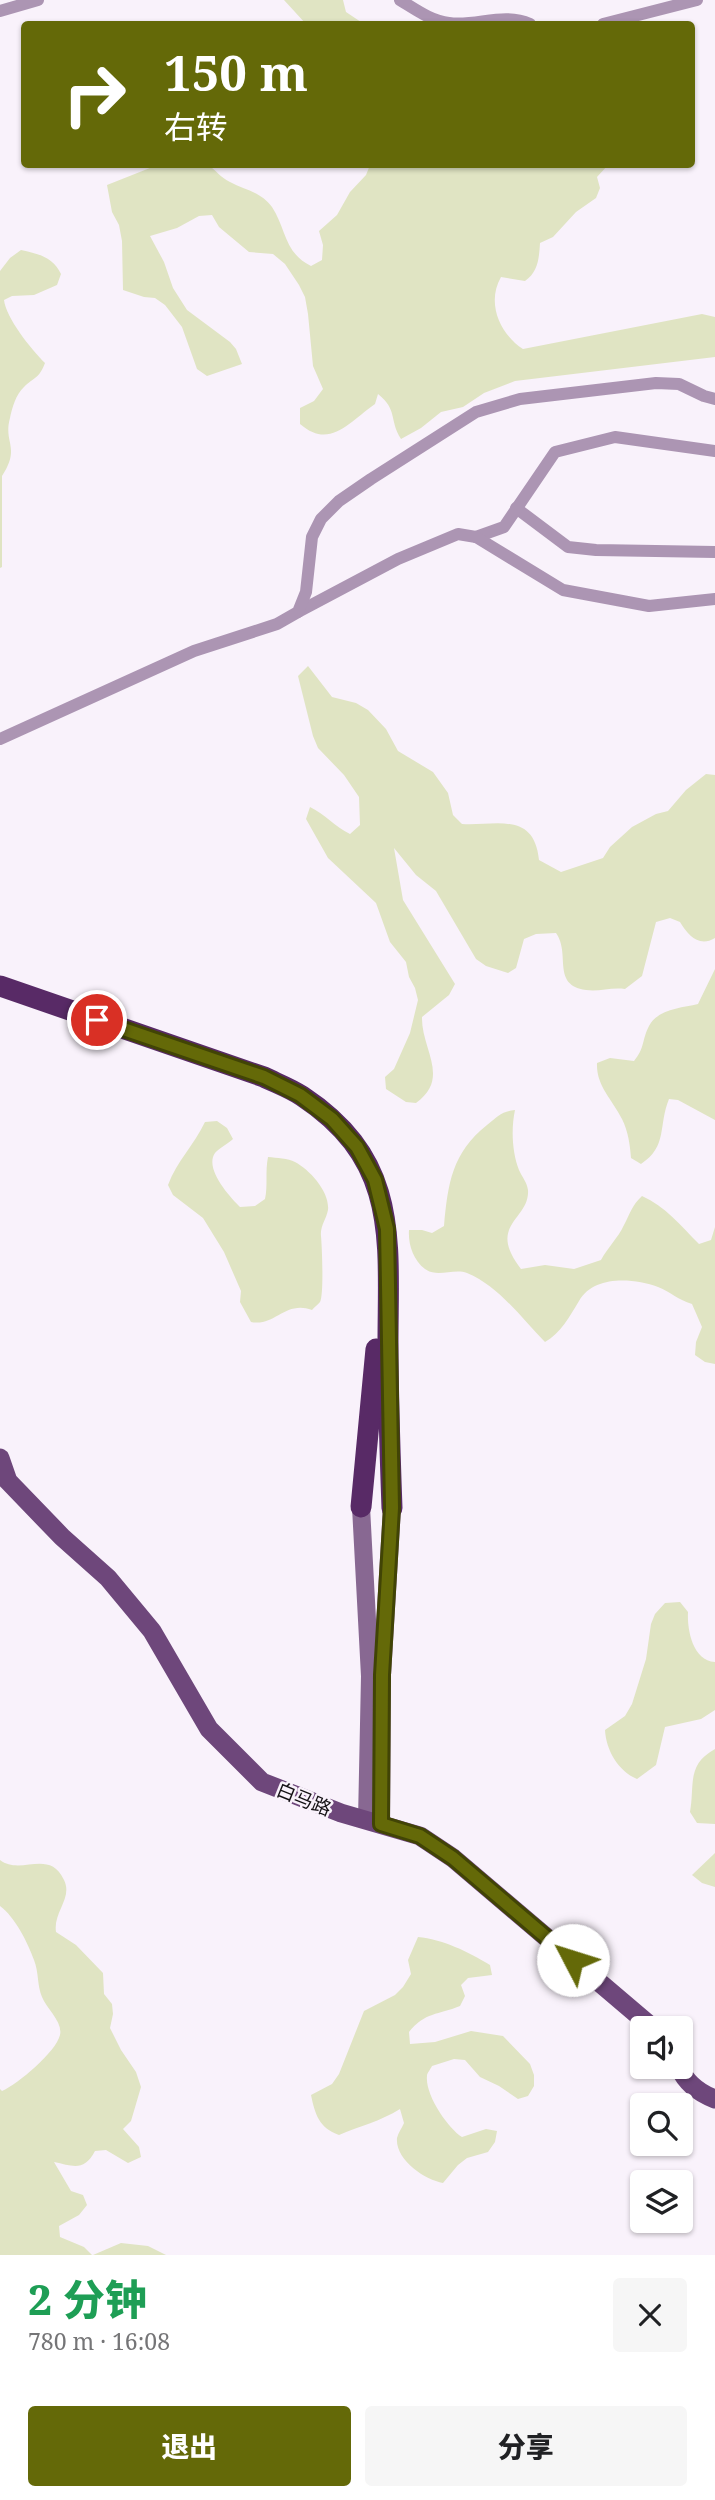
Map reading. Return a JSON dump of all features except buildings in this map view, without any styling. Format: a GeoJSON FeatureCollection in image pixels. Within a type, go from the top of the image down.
{"type":"FeatureCollection","features":[{"type":"Feature","properties":{"kind":"highway"},"geometry":{"type":"LineString","coordinates":[[0,986],[24,1000],[260,1086],[294,1104],[329,1131],[348,1153],[366,1186],[375,1230],[378,1268],[376,1353],[361,1507]]}},
{"type":"Feature","properties":{"kind":"highway"},"geometry":{"type":"LineString","coordinates":[[0,997],[24,1000],[264,1077],[300,1095],[332,1119],[357,1147],[375,1180],[387,1229],[392,1508]]}},
{"type":"Feature","properties":{"kind":"main road","name":"白马路"},"geometry":{"type":"LineString","coordinates":[[0,1458],[8,1480],[62,1537],[107,1578],[152,1632],[209,1729],[262,1783],[341,1814],[420,1836],[453,1858],[639,2016]]}},
{"type":"Feature","properties":{"kind":"main road"},"geometry":{"type":"LineString","coordinates":[[361,1507],[374,1822]]}},
{"type":"Feature","properties":{"kind":"main road"},"geometry":{"type":"LineString","coordinates":[[374,1822],[392,1508]]}},
{"type":"Feature","properties":{"kind":"main road"},"geometry":{"type":"LineString","coordinates":[[685,2079],[704,2095],[715,2099]]}},
{"type":"Feature","properties":{"kind":"street"},"geometry":{"type":"LineString","coordinates":[[0,12],[38,0]]}},
{"type":"Feature","properties":{"kind":"street"},"geometry":{"type":"LineString","coordinates":[[400,0],[426,16],[442,21]]}},
{"type":"Feature","properties":{"kind":"street"},"geometry":{"type":"LineString","coordinates":[[615,21],[697,0]]}},
{"type":"Feature","properties":{"kind":"street"},"geometry":{"type":"LineString","coordinates":[[472,21],[507,18],[518,21]]}},
{"type":"Feature","properties":{"kind":"street"},"geometry":{"type":"LineString","coordinates":[[298,612],[306,592],[312,537],[321,519],[339,501],[476,412],[520,399],[656,383],[679,384],[704,397],[715,399]]}},
{"type":"Feature","properties":{"kind":"street"},"geometry":{"type":"LineString","coordinates":[[476,537],[504,527],[555,452],[615,437],[715,451]]}},
{"type":"Feature","properties":{"kind":"street"},"geometry":{"type":"LineString","coordinates":[[516,509],[568,547],[715,552]]}},
{"type":"Feature","properties":{"kind":"street"},"geometry":{"type":"LineString","coordinates":[[0,739],[194,651],[277,624],[398,559],[458,534],[476,537],[563,590],[649,606],[715,599]]}},
{"type":"Feature","properties":{"kind":"green space"},"geometry":{"type":"Polygon","coordinates":[[[284,0],[343,0],[346,12],[360,21],[303,21],[284,0]]]}},
{"type":"Feature","properties":{"kind":"green space"},"geometry":{"type":"Polygon","coordinates":[[[150,168],[212,168],[227,180],[263,198],[277,215],[290,247],[302,261],[311,266],[322,260],[323,245],[319,231],[337,215],[350,192],[366,175],[369,168],[605,168],[597,177],[600,188],[596,198],[576,212],[553,237],[540,243],[533,274],[525,281],[501,277],[495,307],[502,326],[523,349],[702,314],[715,317],[715,357],[515,381],[484,393],[463,407],[441,412],[401,439],[391,410],[378,394],[375,404],[348,425],[330,434],[321,434],[300,424],[300,408],[314,401],[323,389],[313,366],[305,297],[285,264],[273,254],[249,252],[219,227],[212,215],[199,216],[177,228],[150,236],[164,262],[173,288],[187,310],[236,349],[242,364],[207,376],[197,369],[182,327],[165,305],[155,298],[123,290],[122,241],[119,225],[112,212],[107,185],[150,168]]]}},
{"type":"Feature","properties":{"kind":"green space"},"geometry":{"type":"Polygon","coordinates":[[[21,250],[50,260],[61,274],[57,285],[34,295],[12,296],[4,300],[14,324],[45,363],[38,375],[19,393],[8,426],[11,451],[8,466],[2,476],[0,568],[0,271],[10,258],[21,250]]]}},
{"type":"Feature","properties":{"kind":"green space"},"geometry":{"type":"Polygon","coordinates":[[[308,666],[332,697],[356,703],[368,710],[386,729],[398,751],[433,772],[448,793],[453,815],[462,824],[500,823],[521,828],[530,834],[536,844],[539,860],[561,872],[603,858],[610,847],[632,827],[656,814],[668,811],[686,790],[706,774],[715,775],[715,938],[704,942],[694,939],[680,922],[670,918],[656,922],[642,976],[625,989],[586,990],[575,987],[565,975],[562,950],[556,933],[536,934],[524,939],[516,968],[508,973],[486,966],[476,959],[436,891],[416,875],[394,848],[403,900],[455,984],[449,995],[422,1017],[432,1063],[432,1084],[416,1103],[406,1102],[386,1089],[385,1077],[394,1069],[410,1033],[418,1000],[406,962],[390,942],[376,903],[328,858],[306,819],[310,807],[350,834],[360,825],[359,797],[344,775],[318,748],[313,736],[298,676],[308,666]]]}},
{"type":"Feature","properties":{"kind":"green space"},"geometry":{"type":"Polygon","coordinates":[[[715,969],[715,1120],[678,1100],[669,1099],[659,1143],[650,1157],[641,1164],[631,1158],[626,1128],[602,1086],[597,1063],[610,1058],[634,1061],[653,1020],[670,1010],[698,1004],[715,969]]]}},
{"type":"Feature","properties":{"kind":"green space"},"geometry":{"type":"Polygon","coordinates":[[[515,1110],[514,1148],[519,1170],[528,1190],[523,1209],[508,1232],[508,1242],[511,1254],[521,1269],[545,1265],[574,1269],[601,1260],[622,1230],[633,1206],[642,1196],[665,1211],[699,1244],[711,1240],[715,1227],[715,1364],[705,1362],[695,1355],[696,1342],[702,1327],[692,1304],[658,1287],[615,1281],[594,1287],[579,1301],[560,1329],[545,1342],[500,1295],[479,1279],[462,1272],[430,1272],[417,1261],[410,1246],[409,1230],[432,1233],[444,1226],[447,1196],[459,1158],[487,1125],[503,1113],[515,1110]]]}},
{"type":"Feature","properties":{"kind":"green space"},"geometry":{"type":"Polygon","coordinates":[[[217,1121],[227,1128],[233,1139],[215,1153],[213,1167],[230,1197],[240,1207],[255,1206],[265,1199],[268,1157],[295,1162],[307,1170],[326,1196],[328,1210],[321,1232],[322,1290],[320,1302],[312,1310],[294,1308],[267,1321],[251,1322],[240,1302],[241,1291],[224,1252],[203,1218],[173,1195],[168,1185],[176,1168],[205,1122],[217,1121]]]}},
{"type":"Feature","properties":{"kind":"green space"},"geometry":{"type":"Polygon","coordinates":[[[680,1602],[688,1612],[690,1635],[697,1650],[707,1660],[715,1662],[715,1710],[701,1719],[665,1727],[656,1765],[637,1779],[624,1771],[614,1759],[605,1730],[625,1716],[632,1704],[646,1659],[655,1614],[665,1603],[680,1602]]]}},
{"type":"Feature","properties":{"kind":"green space"},"geometry":{"type":"Polygon","coordinates":[[[715,1749],[715,1824],[697,1823],[690,1812],[694,1776],[700,1762],[715,1749]]]}},
{"type":"Feature","properties":{"kind":"green space"},"geometry":{"type":"Polygon","coordinates":[[[715,1853],[715,1887],[702,1883],[692,1875],[715,1853]]]}},
{"type":"Feature","properties":{"kind":"green space"},"geometry":{"type":"Polygon","coordinates":[[[0,1860],[8,1864],[51,1866],[64,1880],[66,1893],[57,1918],[56,1932],[76,1945],[103,1973],[104,1994],[112,2004],[110,2028],[136,2072],[141,2087],[131,2121],[123,2129],[139,2147],[141,2157],[128,2163],[106,2150],[95,2151],[87,2162],[78,2166],[54,2162],[71,2191],[83,2195],[87,2205],[79,2215],[59,2226],[60,2237],[84,2247],[92,2255],[0,2255],[0,2089],[2,2091],[17,2082],[36,2067],[52,2050],[60,2030],[57,2020],[42,1997],[36,1965],[28,1946],[16,1923],[0,1906],[0,1860]]]}},
{"type":"Feature","properties":{"kind":"green space"},"geometry":{"type":"Polygon","coordinates":[[[418,1937],[446,1943],[473,1955],[490,1965],[492,1975],[468,1978],[461,1985],[465,1996],[460,2006],[421,2021],[409,2032],[410,2044],[435,2042],[471,2031],[503,2036],[530,2064],[534,2075],[534,2086],[528,2096],[518,2099],[480,2077],[465,2060],[454,2059],[432,2066],[427,2076],[427,2084],[438,2110],[456,2133],[462,2137],[486,2129],[497,2131],[495,2142],[488,2152],[467,2158],[443,2183],[412,2168],[401,2154],[397,2138],[404,2123],[400,2109],[339,2135],[319,2120],[311,2095],[332,2084],[339,2074],[364,2011],[395,1995],[403,1987],[411,1974],[408,1960],[418,1937]]]}},
{"type":"Feature","properties":{"kind":"green space"},"geometry":{"type":"Polygon","coordinates":[[[121,2243],[148,2246],[166,2255],[93,2255],[121,2243]]]}},
{"type":"Feature","properties":{"kind":"route"},"geometry":{"type":"LineString","coordinates":[[97,1020],[264,1077],[300,1095],[332,1119],[357,1147],[375,1180],[387,1229],[387,1353],[392,1508],[382,1675],[381,1824],[420,1836],[453,1858],[573,1960]]}}]}
